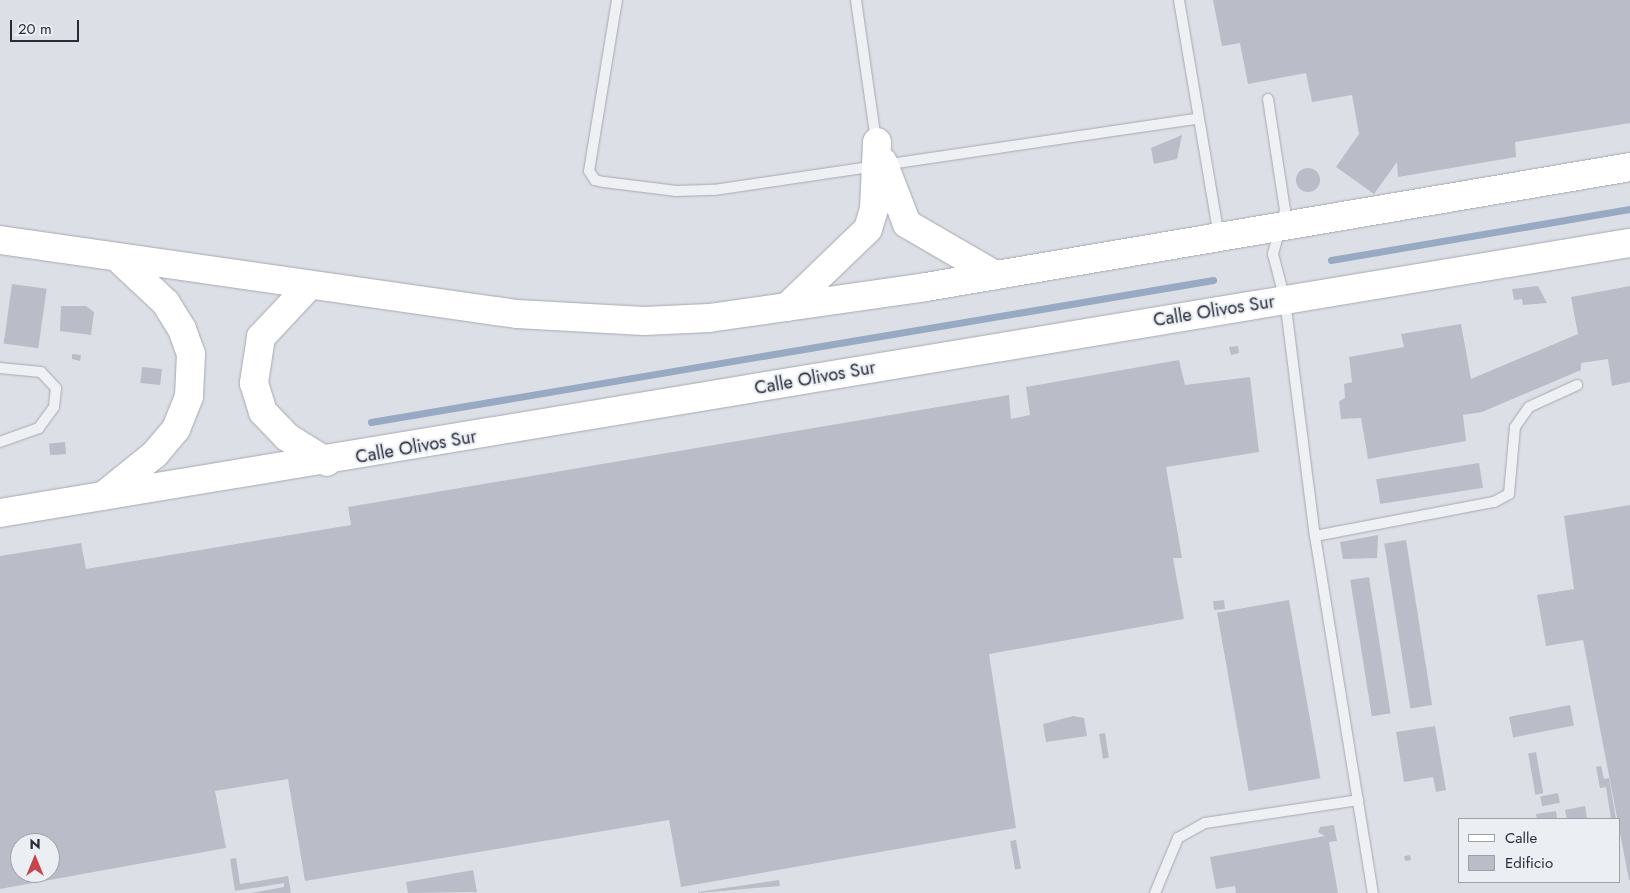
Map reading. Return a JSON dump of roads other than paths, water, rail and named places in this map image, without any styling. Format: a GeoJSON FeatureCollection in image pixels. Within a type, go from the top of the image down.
{"type":"FeatureCollection","features":[{"type":"Feature","properties":{"kind":"main road"},"geometry":{"type":"LineString","coordinates":[[879,157],[907,224],[995,275]]}},
{"type":"Feature","properties":{"kind":"main road"},"geometry":{"type":"LineString","coordinates":[[868,229],[879,157]]}},
{"type":"Feature","properties":{"kind":"main road"},"geometry":{"type":"LineString","coordinates":[[0,240],[308,287],[583,320],[709,318],[995,275],[1280,225],[1630,167]]}},
{"type":"Feature","properties":{"kind":"main road"},"geometry":{"type":"LineString","coordinates":[[787,307],[868,229],[907,224]]}},
{"type":"Feature","properties":{"kind":"main road","name":"Calle Olivos Sur"},"geometry":{"type":"LineString","coordinates":[[0,514],[327,462],[1630,243]]}},
{"type":"Feature","properties":{"kind":"main road"},"geometry":{"type":"LineString","coordinates":[[102,497],[155,454],[176,429],[189,396],[192,354],[182,329],[166,303],[119,259]]}},
{"type":"Feature","properties":{"kind":"main road"},"geometry":{"type":"LineString","coordinates":[[308,287],[261,337],[254,383],[263,412],[287,437],[327,462]]}},
{"type":"Feature","properties":{"kind":"lane"},"geometry":{"type":"LineString","coordinates":[[616,0],[589,170],[595,180],[676,191],[714,190],[879,157],[1197,120]]}},
{"type":"Feature","properties":{"kind":"lane"},"geometry":{"type":"LineString","coordinates":[[856,0],[879,157]]}},
{"type":"Feature","properties":{"kind":"lane"},"geometry":{"type":"LineString","coordinates":[[1179,0],[1197,120],[1219,236]]}},
{"type":"Feature","properties":{"kind":"lane"},"geometry":{"type":"LineString","coordinates":[[1268,98],[1285,210],[1273,254],[1285,300],[1315,536],[1373,893]]}},
{"type":"Feature","properties":{"kind":"lane"},"geometry":{"type":"LineString","coordinates":[[0,368],[41,372],[56,388],[54,407],[39,428],[0,442]]}},
{"type":"Feature","properties":{"kind":"lane"},"geometry":{"type":"LineString","coordinates":[[1315,536],[1494,502],[1509,494],[1514,426],[1529,407],[1577,385]]}},
{"type":"Feature","properties":{"kind":"lane"},"geometry":{"type":"LineString","coordinates":[[1155,893],[1178,838],[1205,823],[1358,800]]}},
{"type":"Feature","properties":{"kind":"waterway"},"geometry":{"type":"LineString","coordinates":[[1331,260],[1630,209]]}},
{"type":"Feature","properties":{"kind":"waterway"},"geometry":{"type":"LineString","coordinates":[[371,422],[1213,280]]}}]}
